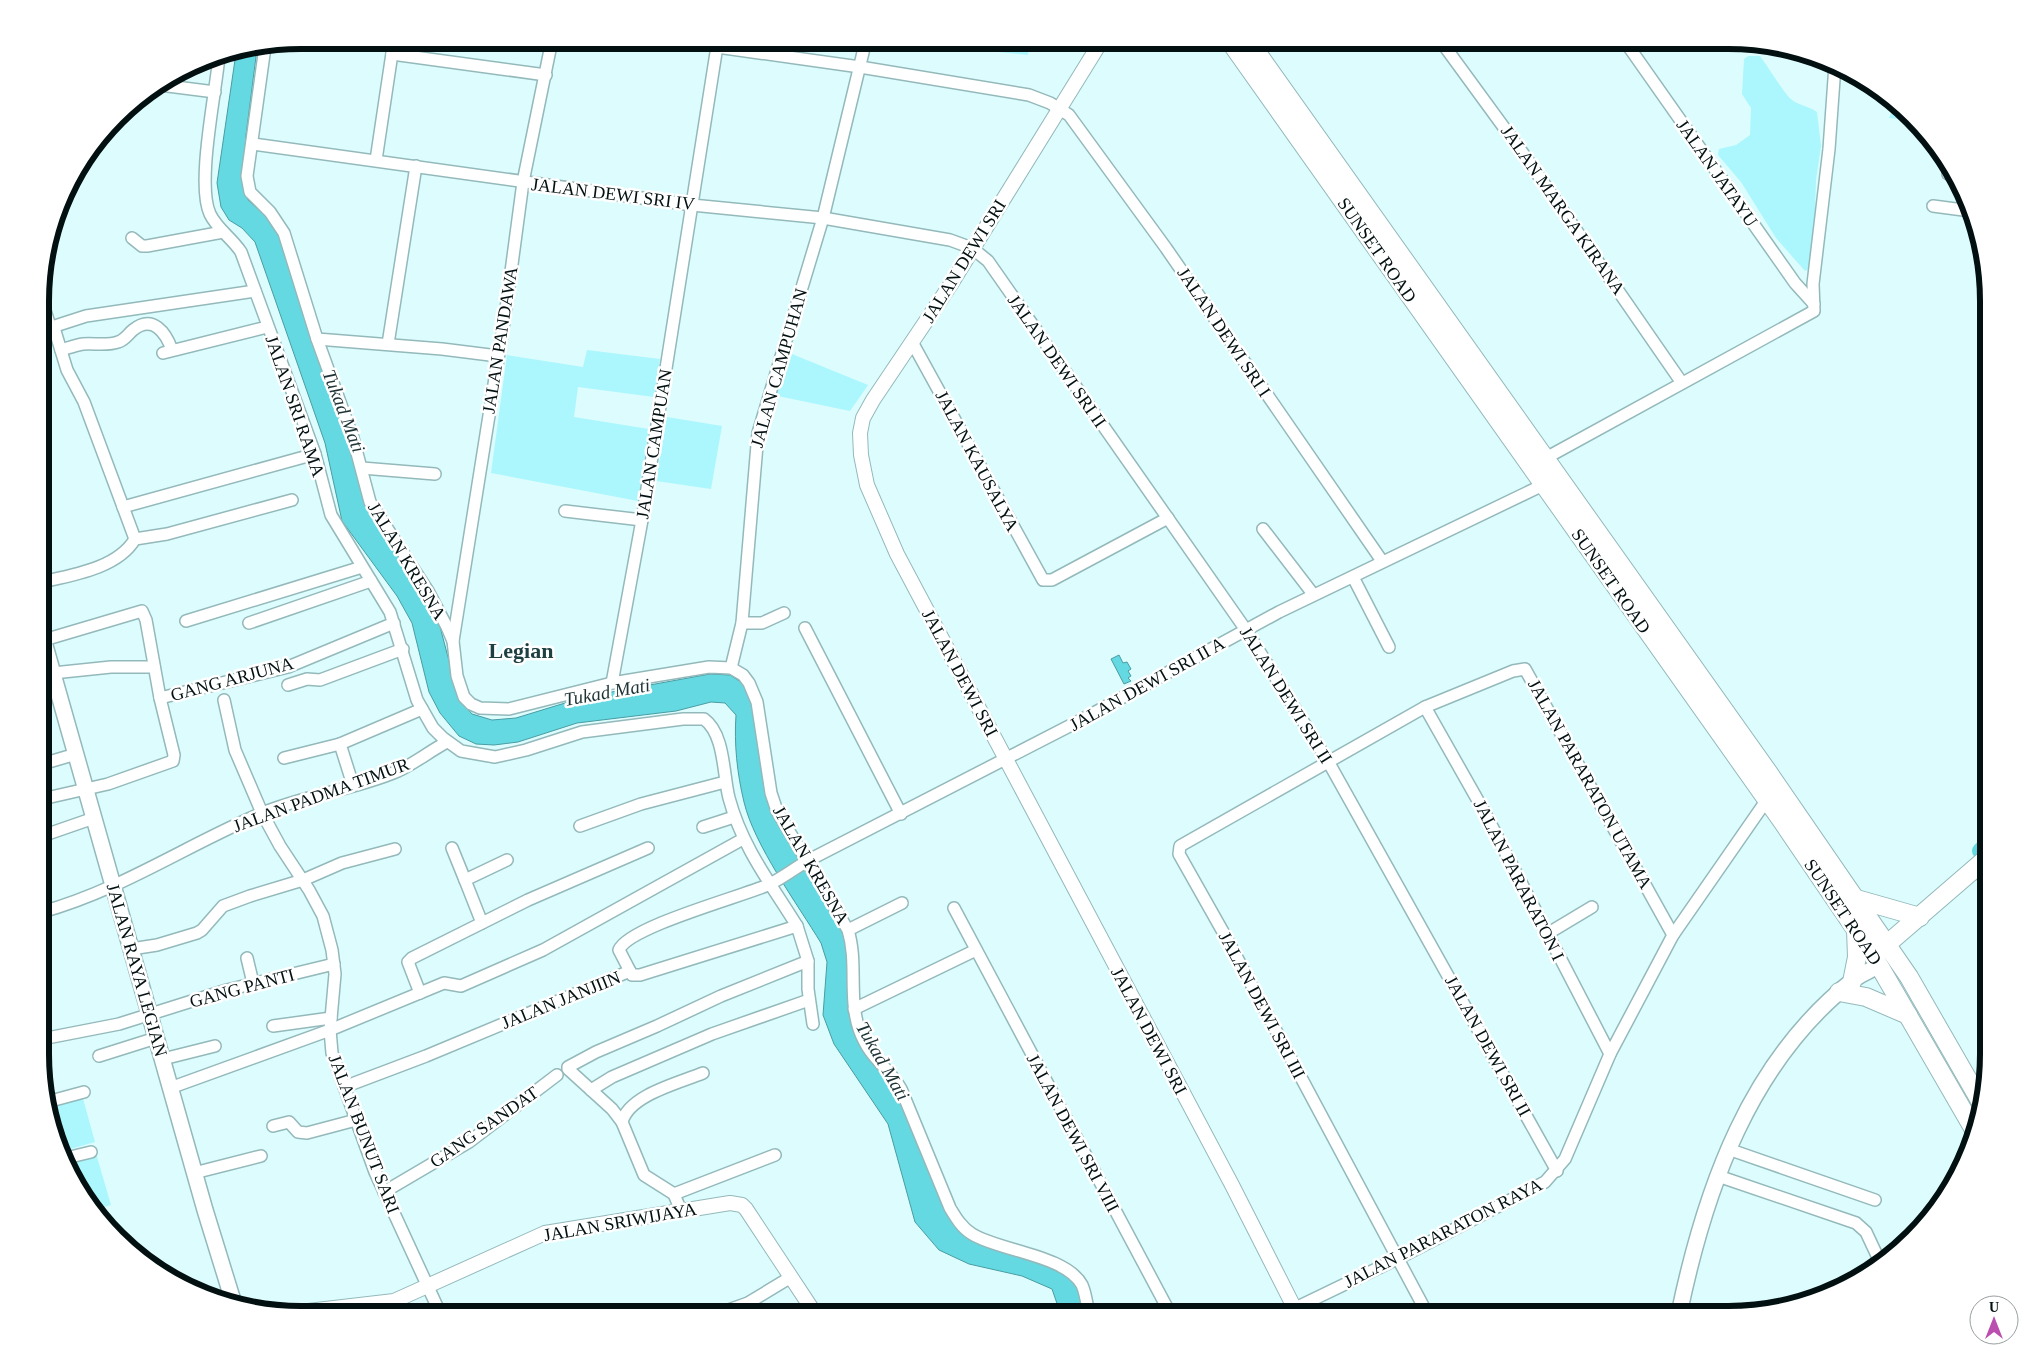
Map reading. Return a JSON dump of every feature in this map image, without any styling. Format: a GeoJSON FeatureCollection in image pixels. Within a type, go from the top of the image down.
{"type":"FeatureCollection","features":[{"type":"Feature","properties":{"kind":"highway","name":"SUNSET ROAD"},"geometry":{"type":"LineString","coordinates":[[1235,49],[1782,822],[1856,930],[1883,955],[1928,1008],[1977,1095]]}},
{"type":"Feature","properties":{"kind":"highway","name":"SUNSET ROAD"},"geometry":{"type":"LineString","coordinates":[[1254,49],[1768,772],[1853,898],[1883,955],[1908,1015],[1971,1124]]}},
{"type":"Feature","properties":{"kind":"highway"},"geometry":{"type":"LineString","coordinates":[[1883,955],[1920,918],[1980,864]]}},
{"type":"Feature","properties":{"kind":"highway"},"geometry":{"type":"LineString","coordinates":[[1883,955],[1980,881]]}},
{"type":"Feature","properties":{"kind":"highway"},"geometry":{"type":"LineString","coordinates":[[1853,898],[1920,918]]}},
{"type":"Feature","properties":{"kind":"highway"},"geometry":{"type":"LineString","coordinates":[[1856,930],[1857,957],[1850,984],[1866,997],[1908,1015]]}},
{"type":"Feature","properties":{"kind":"main road","name":"JALAN RAYA LEGIAN"},"geometry":{"type":"LineString","coordinates":[[49,658],[194,1173],[232,1297]]}},
{"type":"Feature","properties":{"kind":"main road"},"geometry":{"type":"LineString","coordinates":[[1681,1306],[1697,1238],[1728,1149],[1746,1111],[1776,1064],[1810,1022],[1850,984],[1864,964],[1883,955]]}},
{"type":"Feature","properties":{"kind":"street"},"geometry":{"type":"LineString","coordinates":[[376,160],[393,49]]}},
{"type":"Feature","properties":{"kind":"street","name":"JALAN PANDAWA"},"geometry":{"type":"LineString","coordinates":[[453,641],[506,309],[523,182],[550,49]]}},
{"type":"Feature","properties":{"kind":"street","name":"JALAN CAMPUAN"},"geometry":{"type":"LineString","coordinates":[[612,683],[642,520],[717,49]]}},
{"type":"Feature","properties":{"kind":"street","name":"JALAN DEWI SRI I"},"geometry":{"type":"LineString","coordinates":[[754,49],[1029,95],[1041,98],[1060,108],[1077,124],[1166,248],[1382,561]]}},
{"type":"Feature","properties":{"kind":"street","name":"JALAN CAMPUHAN"},"geometry":{"type":"LineString","coordinates":[[731,668],[742,623],[758,433],[823,218],[864,49]]}},
{"type":"Feature","properties":{"kind":"street","name":"JALAN DEWI SRI"},"geometry":{"type":"LineString","coordinates":[[1096,49],[951,284],[863,418],[860,441],[863,469],[875,507],[897,554],[1232,1185],[1293,1306]]}},
{"type":"Feature","properties":{"kind":"street","name":"JALAN MARGA KIRANA"},"geometry":{"type":"LineString","coordinates":[[1447,49],[1516,143],[1682,382]]}},
{"type":"Feature","properties":{"kind":"street","name":"JALAN JATAYU"},"geometry":{"type":"LineString","coordinates":[[1630,49],[1794,283],[1814,304]]}},
{"type":"Feature","properties":{"kind":"street","name":"JALAN KRESNA"},"geometry":{"type":"LineString","coordinates":[[264,51],[248,176],[250,192],[270,212],[284,234],[317,339],[362,468],[367,492],[375,512],[428,591],[453,641],[460,689],[471,704],[480,708],[492,709],[524,707],[612,683],[709,668],[731,668],[743,675],[754,693],[771,793],[780,817],[805,862],[848,930],[853,947],[854,1009],[860,1031],[871,1054],[896,1080],[901,1089],[939,1186],[958,1222],[970,1233],[986,1241],[1022,1251],[1066,1270],[1081,1284],[1087,1306]]}},
{"type":"Feature","properties":{"kind":"street"},"geometry":{"type":"LineString","coordinates":[[392,54],[546,75]]}},
{"type":"Feature","properties":{"kind":"street","name":"JALAN SRI RAMA"},"geometry":{"type":"LineString","coordinates":[[218,62],[206,167],[206,195],[209,212],[223,232],[236,243],[241,252],[314,454],[331,515],[394,623],[412,686],[422,709],[433,728],[447,742]]}},
{"type":"Feature","properties":{"kind":"street"},"geometry":{"type":"LineString","coordinates":[[1544,459],[1814,311],[1813,284],[1829,149],[1834,72]]}},
{"type":"Feature","properties":{"kind":"street"},"geometry":{"type":"LineString","coordinates":[[168,86],[215,92]]}},
{"type":"Feature","properties":{"kind":"street","name":"JALAN DEWI SRI IV"},"geometry":{"type":"LineString","coordinates":[[252,144],[692,205],[823,218],[939,238],[972,248]]}},
{"type":"Feature","properties":{"kind":"street"},"geometry":{"type":"LineString","coordinates":[[388,344],[416,166]]}},
{"type":"Feature","properties":{"kind":"street"},"geometry":{"type":"LineString","coordinates":[[1933,206],[1963,210]]}},
{"type":"Feature","properties":{"kind":"street"},"geometry":{"type":"LineString","coordinates":[[132,238],[142,246],[147,246],[223,232]]}},
{"type":"Feature","properties":{"kind":"street","name":"JALAN DEWI SRI II"},"geometry":{"type":"LineString","coordinates":[[972,248],[988,261],[1246,630],[1329,763],[1557,1171]]}},
{"type":"Feature","properties":{"kind":"street"},"geometry":{"type":"LineString","coordinates":[[52,327],[86,316],[255,290]]}},
{"type":"Feature","properties":{"kind":"street"},"geometry":{"type":"LineString","coordinates":[[49,319],[70,378],[84,402],[135,539]]}},
{"type":"Feature","properties":{"kind":"street"},"geometry":{"type":"LineString","coordinates":[[60,350],[82,344],[117,343],[124,340],[142,325],[152,324],[161,328],[166,334],[167,351],[267,327]]}},
{"type":"Feature","properties":{"kind":"street"},"geometry":{"type":"LineString","coordinates":[[317,339],[388,344],[498,356]]}},
{"type":"Feature","properties":{"kind":"street","name":"JALAN KAUSALYA"},"geometry":{"type":"LineString","coordinates":[[912,342],[1043,580],[1052,580],[1168,518]]}},
{"type":"Feature","properties":{"kind":"street"},"geometry":{"type":"LineString","coordinates":[[124,507],[314,454]]}},
{"type":"Feature","properties":{"kind":"street"},"geometry":{"type":"LineString","coordinates":[[362,468],[435,474]]}},
{"type":"Feature","properties":{"kind":"street","name":"JALAN DEWI SRI II A"},"geometry":{"type":"LineString","coordinates":[[771,884],[805,862],[1006,760],[1313,594],[1353,577],[1382,561],[1542,485]]}},
{"type":"Feature","properties":{"kind":"street"},"geometry":{"type":"LineString","coordinates":[[49,580],[101,565],[125,552],[135,539],[168,534],[292,500]]}},
{"type":"Feature","properties":{"kind":"street"},"geometry":{"type":"LineString","coordinates":[[565,511],[642,520]]}},
{"type":"Feature","properties":{"kind":"street"},"geometry":{"type":"LineString","coordinates":[[1263,529],[1313,594]]}},
{"type":"Feature","properties":{"kind":"street"},"geometry":{"type":"LineString","coordinates":[[186,621],[362,567]]}},
{"type":"Feature","properties":{"kind":"street"},"geometry":{"type":"LineString","coordinates":[[1353,577],[1388,647]]}},
{"type":"Feature","properties":{"kind":"street"},"geometry":{"type":"LineString","coordinates":[[249,623],[371,581]]}},
{"type":"Feature","properties":{"kind":"street"},"geometry":{"type":"LineString","coordinates":[[49,636],[141,611],[146,620],[160,698]]}},
{"type":"Feature","properties":{"kind":"street"},"geometry":{"type":"LineString","coordinates":[[742,623],[762,623],[784,613]]}},
{"type":"Feature","properties":{"kind":"street","name":"GANG ARJUNA"},"geometry":{"type":"LineString","coordinates":[[86,788],[108,784],[174,760],[160,698],[288,667],[394,623]]}},
{"type":"Feature","properties":{"kind":"street"},"geometry":{"type":"LineString","coordinates":[[805,628],[901,814]]}},
{"type":"Feature","properties":{"kind":"street"},"geometry":{"type":"LineString","coordinates":[[288,685],[307,679],[320,680],[402,649]]}},
{"type":"Feature","properties":{"kind":"street"},"geometry":{"type":"LineString","coordinates":[[53,672],[111,666],[154,668]]}},
{"type":"Feature","properties":{"kind":"street","name":"JALAN PARARATON UTAMA"},"geometry":{"type":"LineString","coordinates":[[1329,763],[1424,707],[1518,669],[1525,669],[1673,935]]}},
{"type":"Feature","properties":{"kind":"street","name":"JALAN BUNUT SARI"},"geometry":{"type":"LineString","coordinates":[[224,700],[235,750],[262,813],[323,916],[334,964],[335,984],[330,1024],[332,1053],[384,1192],[437,1306]]}},
{"type":"Feature","properties":{"kind":"street","name":"JALAN PARARATON I"},"geometry":{"type":"LineString","coordinates":[[1424,707],[1485,813],[1610,1054]]}},
{"type":"Feature","properties":{"kind":"street"},"geometry":{"type":"LineString","coordinates":[[284,758],[340,744],[422,709]]}},
{"type":"Feature","properties":{"kind":"street"},"geometry":{"type":"LineString","coordinates":[[447,742],[470,754],[495,756],[526,750],[582,732],[696,718],[704,719],[714,730],[734,817],[743,839],[797,926],[808,961],[809,1000],[813,1024]]}},
{"type":"Feature","properties":{"kind":"street","name":"JALAN PADMA TIMUR"},"geometry":{"type":"LineString","coordinates":[[49,910],[82,900],[114,887],[262,813],[404,768],[447,742]]}},
{"type":"Feature","properties":{"kind":"street"},"geometry":{"type":"LineString","coordinates":[[340,744],[353,785]]}},
{"type":"Feature","properties":{"kind":"street"},"geometry":{"type":"LineString","coordinates":[[49,762],[76,754]]}},
{"type":"Feature","properties":{"kind":"street","name":"JALAN DEWI SRI III"},"geometry":{"type":"LineString","coordinates":[[1329,763],[1184,842],[1178,850],[1423,1306]]}},
{"type":"Feature","properties":{"kind":"street"},"geometry":{"type":"LineString","coordinates":[[580,826],[641,804],[725,782]]}},
{"type":"Feature","properties":{"kind":"street"},"geometry":{"type":"LineString","coordinates":[[49,797],[86,788]]}},
{"type":"Feature","properties":{"kind":"street","name":"JALAN PARARATON RAYA"},"geometry":{"type":"LineString","coordinates":[[1306,1306],[1545,1182],[1557,1171],[1571,1147],[1610,1054],[1673,935],[1766,801]]}},
{"type":"Feature","properties":{"kind":"street"},"geometry":{"type":"LineString","coordinates":[[703,826],[734,817]]}},
{"type":"Feature","properties":{"kind":"street"},"geometry":{"type":"LineString","coordinates":[[49,834],[94,818]]}},
{"type":"Feature","properties":{"kind":"street"},"geometry":{"type":"LineString","coordinates":[[170,1088],[330,1024],[420,993],[444,982],[458,986],[470,983],[543,950],[743,839]]}},
{"type":"Feature","properties":{"kind":"street"},"geometry":{"type":"LineString","coordinates":[[452,848],[482,923]]}},
{"type":"Feature","properties":{"kind":"street"},"geometry":{"type":"LineString","coordinates":[[420,993],[408,962],[482,923],[648,848]]}},
{"type":"Feature","properties":{"kind":"street"},"geometry":{"type":"LineString","coordinates":[[131,949],[158,945],[196,933],[202,930],[224,906],[303,880],[342,863],[395,849]]}},
{"type":"Feature","properties":{"kind":"street"},"geometry":{"type":"LineString","coordinates":[[465,880],[507,860]]}},
{"type":"Feature","properties":{"kind":"street","name":"JALAN JANJIIN"},"geometry":{"type":"LineString","coordinates":[[344,1087],[426,1056],[630,971],[619,950],[628,939],[655,925],[771,884]]}},
{"type":"Feature","properties":{"kind":"street"},"geometry":{"type":"LineString","coordinates":[[848,930],[902,903]]}},
{"type":"Feature","properties":{"kind":"street"},"geometry":{"type":"LineString","coordinates":[[1547,934],[1592,907]]}},
{"type":"Feature","properties":{"kind":"street","name":"JALAN DEWI SRI VIII"},"geometry":{"type":"LineString","coordinates":[[954,908],[1166,1306]]}},
{"type":"Feature","properties":{"kind":"street"},"geometry":{"type":"LineString","coordinates":[[630,971],[632,975],[640,975],[797,926]]}},
{"type":"Feature","properties":{"kind":"street"},"geometry":{"type":"LineString","coordinates":[[854,1009],[976,950]]}},
{"type":"Feature","properties":{"kind":"street"},"geometry":{"type":"LineString","coordinates":[[247,958],[254,983]]}},
{"type":"Feature","properties":{"kind":"street"},"geometry":{"type":"LineString","coordinates":[[681,1211],[674,1194],[644,1175],[622,1122],[612,1108],[568,1067],[596,1052],[721,996],[808,961]]}},
{"type":"Feature","properties":{"kind":"street","name":"GANG PANTI"},"geometry":{"type":"LineString","coordinates":[[49,1038],[119,1024],[204,996],[334,964]]}},
{"type":"Feature","properties":{"kind":"street"},"geometry":{"type":"LineString","coordinates":[[591,1090],[612,1077],[712,1034],[809,1000]]}},
{"type":"Feature","properties":{"kind":"street"},"geometry":{"type":"LineString","coordinates":[[272,1026],[330,1024]]}},
{"type":"Feature","properties":{"kind":"street"},"geometry":{"type":"LineString","coordinates":[[100,1056],[156,1038]]}},
{"type":"Feature","properties":{"kind":"street"},"geometry":{"type":"LineString","coordinates":[[162,1059],[215,1046]]}},
{"type":"Feature","properties":{"kind":"street"},"geometry":{"type":"LineString","coordinates":[[622,1122],[624,1114],[634,1102],[703,1074]]}},
{"type":"Feature","properties":{"kind":"street","name":"GANG SANDAT"},"geometry":{"type":"LineString","coordinates":[[384,1192],[469,1142],[557,1076]]}},
{"type":"Feature","properties":{"kind":"street"},"geometry":{"type":"LineString","coordinates":[[53,1100],[84,1092]]}},
{"type":"Feature","properties":{"kind":"street"},"geometry":{"type":"LineString","coordinates":[[273,1126],[290,1122],[298,1132],[307,1132],[356,1120]]}},
{"type":"Feature","properties":{"kind":"street"},"geometry":{"type":"LineString","coordinates":[[1728,1149],[1875,1200]]}},
{"type":"Feature","properties":{"kind":"street"},"geometry":{"type":"LineString","coordinates":[[71,1157],[91,1152]]}},
{"type":"Feature","properties":{"kind":"street"},"geometry":{"type":"LineString","coordinates":[[674,1194],[775,1155]]}},
{"type":"Feature","properties":{"kind":"street"},"geometry":{"type":"LineString","coordinates":[[194,1173],[260,1156]]}},
{"type":"Feature","properties":{"kind":"street"},"geometry":{"type":"LineString","coordinates":[[1718,1176],[1856,1223],[1866,1232],[1878,1257]]}},
{"type":"Feature","properties":{"kind":"street","name":"JALAN SRIWIJAYA"},"geometry":{"type":"LineString","coordinates":[[369,1306],[411,1296],[545,1232],[730,1203],[742,1206],[810,1306]]}},
{"type":"Feature","properties":{"kind":"street"},"geometry":{"type":"LineString","coordinates":[[740,1306],[748,1303],[791,1277]]}},
{"type":"Feature","properties":{"kind":"shaded area"},"geometry":{"type":"Polygon","coordinates":[[[998,49],[1028,49],[1028,55],[998,52],[998,49]]]}},
{"type":"Feature","properties":{"kind":"shaded area","name":"Tukad Mati"},"geometry":{"type":"Polygon","coordinates":[[[256,53],[246,135],[243,179],[248,200],[277,226],[348,428],[364,496],[374,520],[402,555],[438,619],[459,699],[472,714],[492,720],[516,718],[606,693],[710,674],[730,675],[744,684],[756,703],[766,792],[844,929],[864,1050],[879,1070],[898,1090],[946,1212],[957,1229],[971,1240],[1064,1272],[1077,1281],[1084,1306],[1058,1306],[1052,1289],[1022,1276],[969,1264],[939,1250],[915,1222],[888,1124],[834,1044],[823,1015],[827,962],[821,943],[789,893],[757,837],[749,819],[738,769],[735,737],[736,715],[725,703],[711,702],[676,711],[577,723],[518,742],[494,745],[476,744],[459,736],[440,713],[429,692],[412,623],[397,596],[342,521],[325,443],[255,242],[242,228],[229,220],[221,207],[217,183],[235,57],[256,53]]]}},
{"type":"Feature","properties":{"kind":"shaded area"},"geometry":{"type":"Polygon","coordinates":[[[1748,56],[1760,56],[1789,97],[1795,102],[1817,112],[1821,146],[1816,180],[1813,266],[1805,271],[1776,238],[1741,182],[1718,155],[1719,149],[1736,145],[1750,135],[1751,108],[1742,94],[1744,59],[1748,56]]]}},
{"type":"Feature","properties":{"kind":"shaded area"},"geometry":{"type":"Polygon","coordinates":[[[1893,109],[1905,120],[1889,118],[1893,109]]]}},
{"type":"Feature","properties":{"kind":"shaded area"},"geometry":{"type":"Polygon","coordinates":[[[587,350],[660,359],[654,397],[578,387],[574,417],[649,429],[638,501],[491,473],[507,355],[583,367],[587,350]]]}},
{"type":"Feature","properties":{"kind":"shaded area"},"geometry":{"type":"Polygon","coordinates":[[[787,352],[868,385],[850,411],[773,395],[787,352]]]}},
{"type":"Feature","properties":{"kind":"shaded area"},"geometry":{"type":"Polygon","coordinates":[[[667,417],[722,426],[711,489],[656,481],[667,417]]]}},
{"type":"Feature","properties":{"kind":"shaded area"},"geometry":{"type":"Polygon","coordinates":[[[1119,655],[1123,663],[1127,662],[1131,669],[1128,671],[1131,676],[1128,678],[1131,681],[1124,684],[1111,659],[1119,655]]]}},
{"type":"Feature","properties":{"kind":"shaded area"},"geometry":{"type":"Polygon","coordinates":[[[82,1095],[95,1142],[67,1150],[57,1120],[54,1103],[82,1095]]]}},
{"type":"Feature","properties":{"kind":"shaded area"},"geometry":{"type":"Polygon","coordinates":[[[95,1150],[111,1205],[101,1208],[82,1180],[71,1157],[95,1150]]]}},
{"type":"Feature","properties":{"kind":"district","name":"Legian"},"geometry":{"type":"Point","coordinates":[521,650]}}]}
